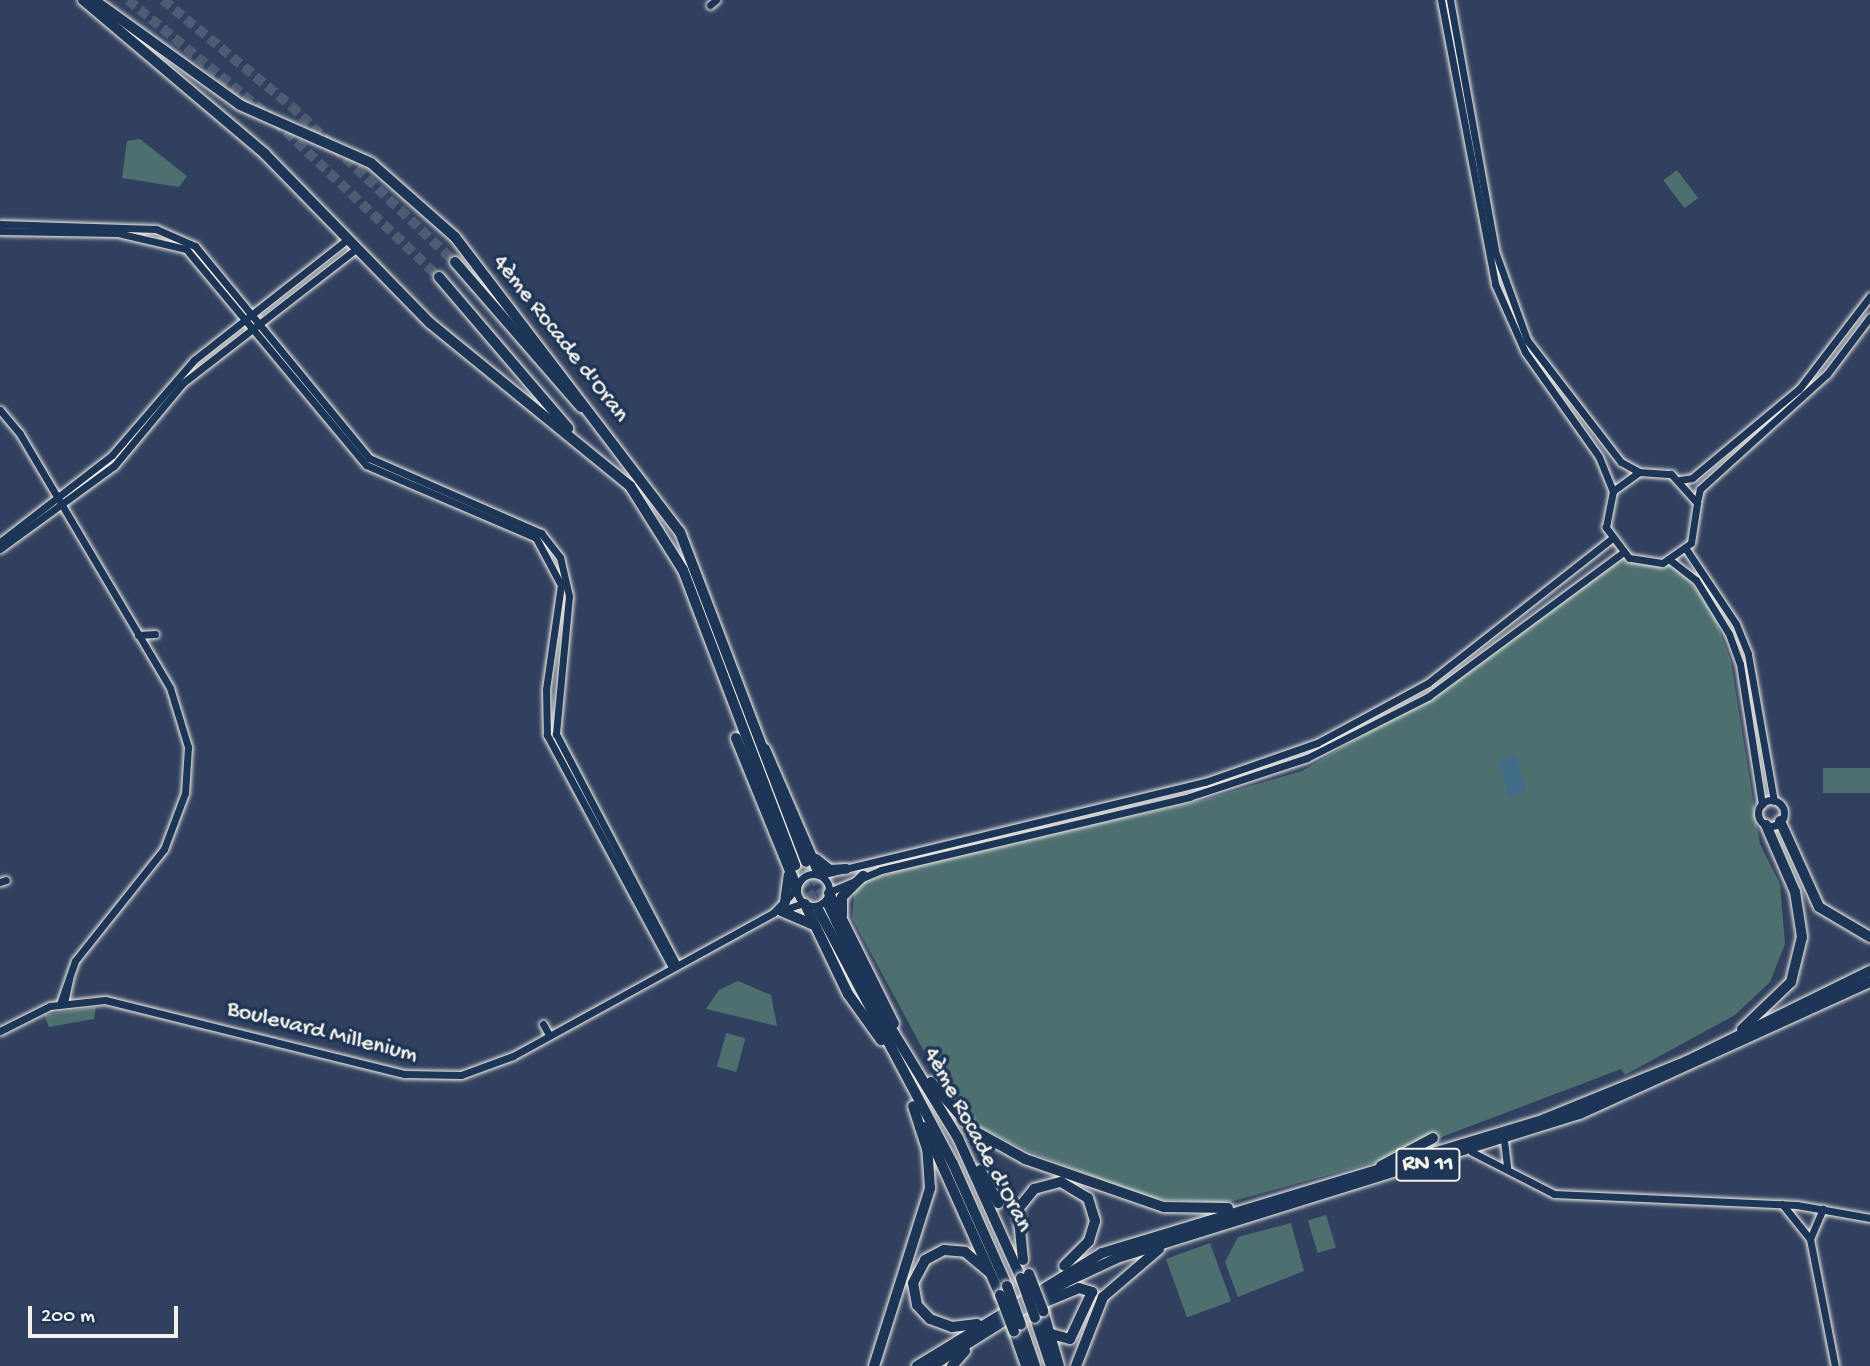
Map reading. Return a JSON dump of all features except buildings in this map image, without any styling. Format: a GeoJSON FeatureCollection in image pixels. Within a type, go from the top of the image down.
{"type":"FeatureCollection","features":[{"type":"Feature","properties":{"kind":"highway","name":"4ème Rocade d'Oran"},"geometry":{"type":"LineString","coordinates":[[83,0],[265,154],[457,346],[575,437],[629,486],[657,523],[691,588],[720,673],[800,862]]}},
{"type":"Feature","properties":{"kind":"highway","name":"4ème Rocade d'Oran"},"geometry":{"type":"LineString","coordinates":[[94,0],[240,105],[346,150],[393,181],[455,237],[669,514],[698,565],[738,688],[800,862]]}},
{"type":"Feature","properties":{"kind":"highway"},"geometry":{"type":"LineString","coordinates":[[455,262],[606,432]]}},
{"type":"Feature","properties":{"kind":"highway"},"geometry":{"type":"LineString","coordinates":[[439,277],[575,437]]}},
{"type":"Feature","properties":{"kind":"highway"},"geometry":{"type":"LineString","coordinates":[[1780,821],[1819,906],[1870,937]]}},
{"type":"Feature","properties":{"kind":"highway"},"geometry":{"type":"LineString","coordinates":[[1722,1045],[1774,1003],[1799,962],[1799,906],[1766,825]]}},
{"type":"Feature","properties":{"kind":"highway"},"geometry":{"type":"LineString","coordinates":[[800,862],[830,870],[846,869]]}},
{"type":"Feature","properties":{"kind":"highway"},"geometry":{"type":"LineString","coordinates":[[800,862],[820,875]]}},
{"type":"Feature","properties":{"kind":"highway"},"geometry":{"type":"LineString","coordinates":[[796,887],[800,862]]}},
{"type":"Feature","properties":{"kind":"highway"},"geometry":{"type":"LineString","coordinates":[[800,862],[780,908],[818,929]]}},
{"type":"Feature","properties":{"kind":"highway"},"geometry":{"type":"LineString","coordinates":[[843,919],[842,897],[863,876]]}},
{"type":"Feature","properties":{"kind":"highway","name":"4ème Rocade d'Oran"},"geometry":{"type":"LineString","coordinates":[[829,896],[870,994],[922,1073],[969,1160],[1025,1276],[1039,1314],[1051,1366]]}},
{"type":"Feature","properties":{"kind":"highway"},"geometry":{"type":"LineString","coordinates":[[829,896],[843,919],[902,1044]]}},
{"type":"Feature","properties":{"kind":"highway"},"geometry":{"type":"LineString","coordinates":[[804,904],[857,1009],[887,1044]]}},
{"type":"Feature","properties":{"kind":"highway","name":"4ème Rocade d'Oran"},"geometry":{"type":"LineString","coordinates":[[819,911],[989,1235],[1007,1286],[1027,1365]]}},
{"type":"Feature","properties":{"kind":"highway","name":"RN 11"},"geometry":{"type":"LineString","coordinates":[[917,1366],[1057,1275],[1154,1234],[1537,1122],[1722,1045],[1870,971]]}},
{"type":"Feature","properties":{"kind":"highway","name":"RN 11"},"geometry":{"type":"LineString","coordinates":[[932,1366],[1086,1271],[1179,1238],[1472,1153],[1661,1080],[1870,982]]}},
{"type":"Feature","properties":{"kind":"highway"},"geometry":{"type":"LineString","coordinates":[[922,1073],[972,1130],[1025,1159],[1164,1208],[1260,1204]]}},
{"type":"Feature","properties":{"kind":"highway"},"geometry":{"type":"LineString","coordinates":[[874,1366],[928,1200],[929,1158],[906,1078]]}},
{"type":"Feature","properties":{"kind":"highway"},"geometry":{"type":"LineString","coordinates":[[913,1106],[1017,1328]]}},
{"type":"Feature","properties":{"kind":"highway"},"geometry":{"type":"LineString","coordinates":[[1338,1182],[1433,1138]]}},
{"type":"Feature","properties":{"kind":"highway"},"geometry":{"type":"LineString","coordinates":[[969,1160],[989,1183],[1023,1260]]}},
{"type":"Feature","properties":{"kind":"highway"},"geometry":{"type":"LineString","coordinates":[[1025,1276],[1017,1217],[1021,1203],[1044,1184],[1071,1185],[1091,1203],[1094,1231],[1057,1275]]}},
{"type":"Feature","properties":{"kind":"highway"},"geometry":{"type":"LineString","coordinates":[[1076,1366],[1087,1326],[1111,1287],[1179,1238]]}},
{"type":"Feature","properties":{"kind":"highway"},"geometry":{"type":"LineString","coordinates":[[984,1322],[937,1324],[917,1305],[913,1283],[925,1260],[950,1249],[972,1255],[993,1276]]}},
{"type":"Feature","properties":{"kind":"highway"},"geometry":{"type":"LineString","coordinates":[[1003,1324],[1056,1296],[1089,1289],[1091,1301],[1070,1339],[1051,1334]]}},
{"type":"Feature","properties":{"kind":"highway"},"geometry":{"type":"LineString","coordinates":[[1039,1314],[1051,1334],[1059,1366]]}},
{"type":"Feature","properties":{"kind":"highway"},"geometry":{"type":"LineString","coordinates":[[952,1366],[984,1335]]}},
{"type":"Feature","properties":{"kind":"main road"},"geometry":{"type":"LineString","coordinates":[[1441,0],[1495,284],[1525,352],[1599,457],[1613,491]]}},
{"type":"Feature","properties":{"kind":"main road"},"geometry":{"type":"LineString","coordinates":[[1450,0],[1508,296],[1554,383],[1606,447],[1639,472],[1681,480],[1692,478],[1799,389],[1870,296]]}},
{"type":"Feature","properties":{"kind":"main road"},"geometry":{"type":"LineString","coordinates":[[0,224],[156,229],[203,252],[366,465],[518,526],[549,556],[561,598],[546,689],[547,735],[675,966]]}},
{"type":"Feature","properties":{"kind":"main road"},"geometry":{"type":"LineString","coordinates":[[0,231],[117,233],[169,242],[198,258],[251,316]]}},
{"type":"Feature","properties":{"kind":"main road"},"geometry":{"type":"LineString","coordinates":[[0,549],[113,455],[177,376],[348,239]]}},
{"type":"Feature","properties":{"kind":"main road"},"geometry":{"type":"LineString","coordinates":[[0,542],[114,466],[183,383],[357,248]]}},
{"type":"Feature","properties":{"kind":"main road"},"geometry":{"type":"LineString","coordinates":[[1639,472],[1613,491],[1605,515],[1611,539],[1622,553],[1645,563],[1670,560],[1686,549],[1698,527],[1697,503],[1700,489],[1827,374],[1870,317]]}},
{"type":"Feature","properties":{"kind":"main road"},"geometry":{"type":"LineString","coordinates":[[0,411],[60,501],[138,635],[182,717],[189,755],[185,793],[156,864],[69,975],[62,1003]]}},
{"type":"Feature","properties":{"kind":"main road"},"geometry":{"type":"LineString","coordinates":[[1681,480],[1697,503]]}},
{"type":"Feature","properties":{"kind":"main road"},"geometry":{"type":"LineString","coordinates":[[780,908],[808,874],[820,875],[846,869],[1205,782],[1317,743],[1428,683],[1611,539]]}},
{"type":"Feature","properties":{"kind":"main road"},"geometry":{"type":"LineString","coordinates":[[1670,560],[1696,580],[1732,644],[1762,804],[1758,815],[1766,825],[1780,821],[1783,810],[1774,801],[1748,654],[1736,624],[1686,549]]}},
{"type":"Feature","properties":{"kind":"main road"},"geometry":{"type":"LineString","coordinates":[[780,908],[804,904],[819,905],[863,876],[1223,788],[1322,751],[1429,696],[1622,553]]}},
{"type":"Feature","properties":{"kind":"main road"},"geometry":{"type":"LineString","coordinates":[[138,635],[155,634]]}},
{"type":"Feature","properties":{"kind":"main road"},"geometry":{"type":"LineString","coordinates":[[1317,743],[1322,751]]}},
{"type":"Feature","properties":{"kind":"main road"},"geometry":{"type":"LineString","coordinates":[[1762,804],[1774,801]]}},
{"type":"Feature","properties":{"kind":"main road"},"geometry":{"type":"LineString","coordinates":[[820,875],[829,896]]}},
{"type":"Feature","properties":{"kind":"main road"},"geometry":{"type":"LineString","coordinates":[[796,887],[804,904]]}},
{"type":"Feature","properties":{"kind":"main road","name":"Boulevard Millenium"},"geometry":{"type":"LineString","coordinates":[[0,1031],[50,1006],[62,1003],[121,1003],[426,1078],[477,1071],[550,1035],[780,908]]}},
{"type":"Feature","properties":{"kind":"main road"},"geometry":{"type":"LineString","coordinates":[[66,987],[86,1001]]}},
{"type":"Feature","properties":{"kind":"main road"},"geometry":{"type":"LineString","coordinates":[[50,1006],[66,987]]}},
{"type":"Feature","properties":{"kind":"main road"},"geometry":{"type":"LineString","coordinates":[[542,1024],[550,1035]]}},
{"type":"Feature","properties":{"kind":"main road"},"geometry":{"type":"LineString","coordinates":[[1504,1141],[1507,1167]]}},
{"type":"Feature","properties":{"kind":"main road"},"geometry":{"type":"LineString","coordinates":[[1472,1153],[1507,1167],[1555,1194],[1782,1204],[1870,1218]]}},
{"type":"Feature","properties":{"kind":"main road"},"geometry":{"type":"LineString","coordinates":[[1782,1204],[1810,1239],[1835,1366]]}},
{"type":"Feature","properties":{"kind":"main road"},"geometry":{"type":"LineString","coordinates":[[1810,1239],[1823,1209]]}},
{"type":"Feature","properties":{"kind":"green space"},"geometry":{"type":"Polygon","coordinates":[[[140,139],[187,176],[179,187],[122,178],[127,141],[140,139]]]}},
{"type":"Feature","properties":{"kind":"green space"},"geometry":{"type":"Polygon","coordinates":[[[1677,170],[1698,198],[1684,208],[1663,180],[1677,170]]]}},
{"type":"Feature","properties":{"kind":"green space"},"geometry":{"type":"Polygon","coordinates":[[[1616,560],[1679,567],[1712,610],[1731,662],[1760,844],[1780,884],[1785,944],[1770,982],[1735,1015],[1625,1075],[1621,1069],[1376,1162],[1226,1203],[1152,1199],[1030,1152],[973,1124],[947,1094],[852,918],[855,885],[908,866],[1203,800],[1302,771],[1446,687],[1616,560]]]}},
{"type":"Feature","properties":{"kind":"green space"},"geometry":{"type":"Polygon","coordinates":[[[1823,768],[1870,768],[1870,793],[1823,793],[1823,768]]]}},
{"type":"Feature","properties":{"kind":"green space"},"geometry":{"type":"Polygon","coordinates":[[[738,981],[771,995],[777,1026],[706,1009],[719,990],[738,981]]]}},
{"type":"Feature","properties":{"kind":"green space"},"geometry":{"type":"Polygon","coordinates":[[[96,1007],[94,1019],[49,1027],[44,1015],[96,1007]]]}},
{"type":"Feature","properties":{"kind":"green space"},"geometry":{"type":"Polygon","coordinates":[[[726,1033],[745,1038],[736,1072],[717,1067],[726,1033]]]}},
{"type":"Feature","properties":{"kind":"green space"},"geometry":{"type":"Polygon","coordinates":[[[1326,1215],[1336,1248],[1318,1253],[1308,1221],[1326,1215]]]}},
{"type":"Feature","properties":{"kind":"green space"},"geometry":{"type":"Polygon","coordinates":[[[1291,1223],[1304,1271],[1238,1297],[1225,1262],[1238,1237],[1291,1223]]]}},
{"type":"Feature","properties":{"kind":"green space"},"geometry":{"type":"Polygon","coordinates":[[[1210,1243],[1231,1301],[1187,1317],[1166,1259],[1210,1243]]]}},
{"type":"Feature","properties":{"kind":"water"},"geometry":{"type":"Polygon","coordinates":[[[1516,755],[1526,792],[1508,796],[1499,760],[1516,755]]]}},
{"type":"Feature","properties":{"kind":"tunnel"},"geometry":{"type":"LineString","coordinates":[[128,0],[275,121],[439,277]]}},
{"type":"Feature","properties":{"kind":"tunnel"},"geometry":{"type":"LineString","coordinates":[[163,0],[291,106],[455,262]]}},
{"type":"Feature","properties":{"kind":"tunnel"},"geometry":{"type":"LineString","coordinates":[[806,862],[828,904]]}},
{"type":"Feature","properties":{"kind":"tunnel"},"geometry":{"type":"LineString","coordinates":[[795,865],[819,911]]}}]}
